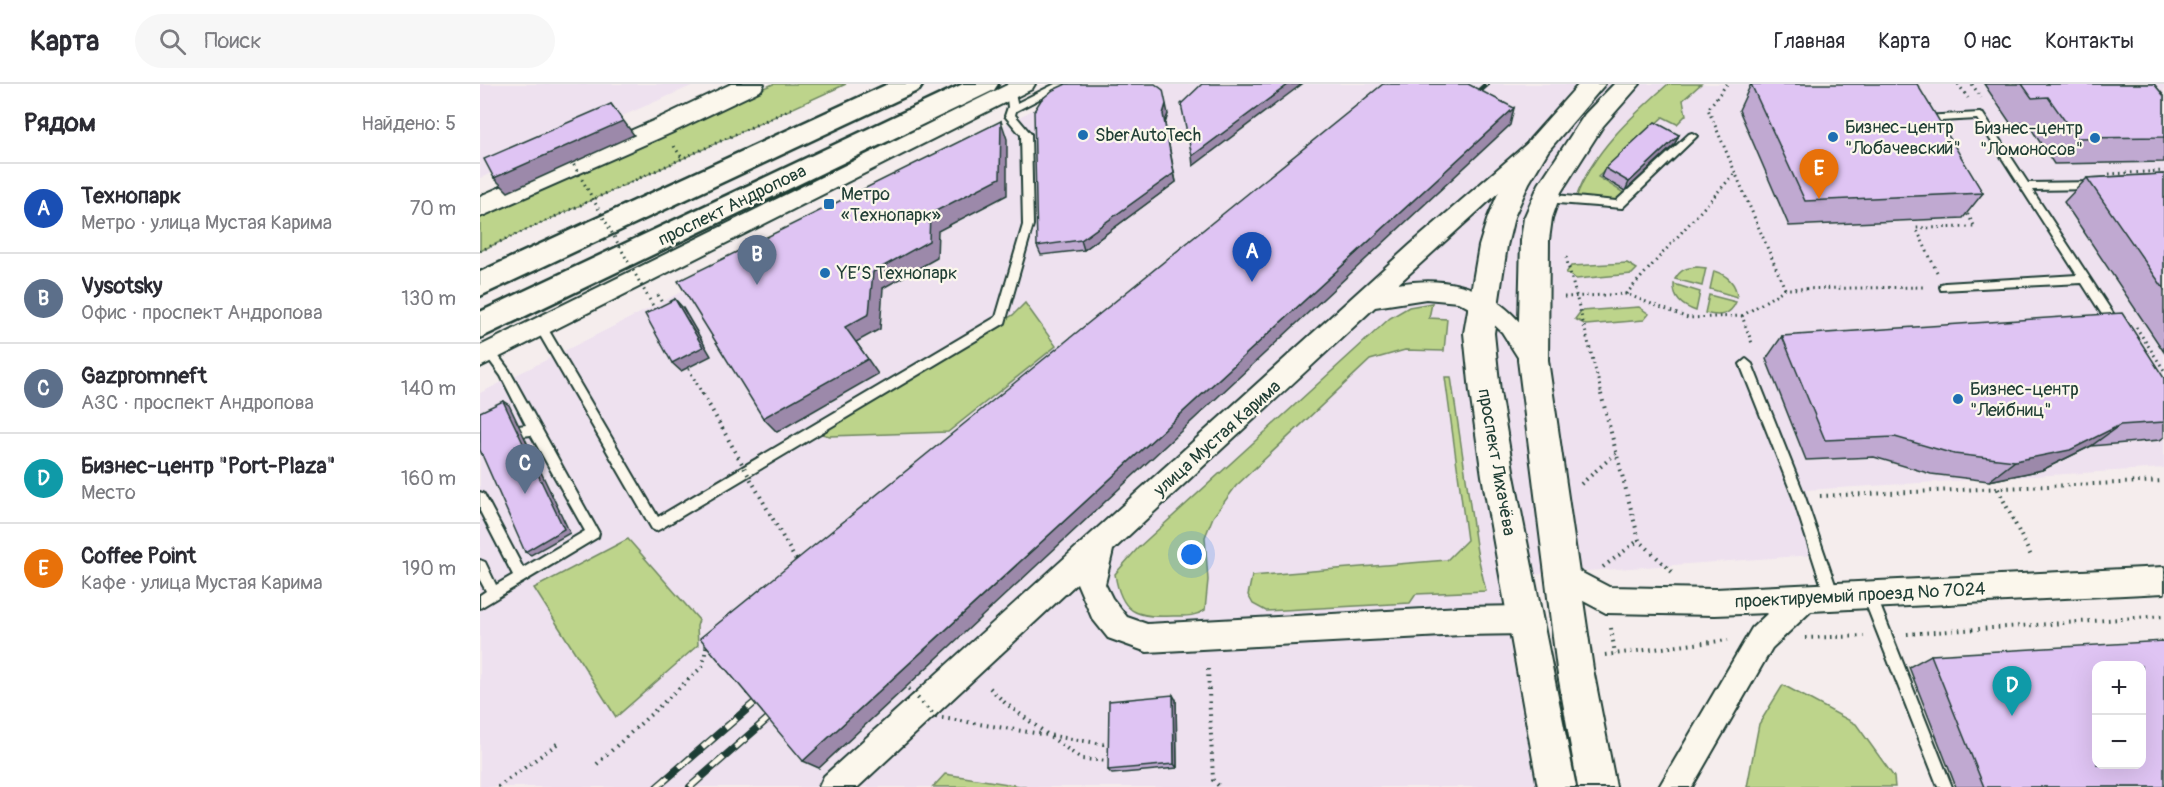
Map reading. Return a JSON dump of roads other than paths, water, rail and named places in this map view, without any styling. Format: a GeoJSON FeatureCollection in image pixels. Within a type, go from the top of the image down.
{"type":"FeatureCollection","features":[{"type":"Feature","properties":{"kind":"main road","name":"проспект Андропова"},"geometry":{"type":"LineString","coordinates":[[480,285],[910,84]]}},
{"type":"Feature","properties":{"kind":"main road","name":"проспект Андропова"},"geometry":{"type":"LineString","coordinates":[[480,326],[1008,92]]}},
{"type":"Feature","properties":{"kind":"street"},"geometry":{"type":"LineString","coordinates":[[480,207],[662,127],[752,84]]}},
{"type":"Feature","properties":{"kind":"street","name":"улица Мустая Карима"},"geometry":{"type":"LineString","coordinates":[[835,787],[1419,250],[1539,145],[1593,84]]}},
{"type":"Feature","properties":{"kind":"street"},"geometry":{"type":"LineString","coordinates":[[1597,787],[1575,669],[1533,360],[1535,240],[1538,218],[1545,198],[1568,158],[1594,120],[1628,84]]}},
{"type":"Feature","properties":{"kind":"street"},"geometry":{"type":"LineString","coordinates":[[485,355],[1008,92]]}},
{"type":"Feature","properties":{"kind":"street","name":"проспект Лихачёва"},"geometry":{"type":"LineString","coordinates":[[1539,145],[1516,182],[1501,217],[1493,246],[1479,333],[1485,392],[1557,787]]}},
{"type":"Feature","properties":{"kind":"street"},"geometry":{"type":"LineString","coordinates":[[1368,299],[1393,293],[1447,291],[1464,293],[1483,303],[1512,327],[1533,360]]}},
{"type":"Feature","properties":{"kind":"street"},"geometry":{"type":"LineString","coordinates":[[1101,543],[1091,585],[1102,608],[1118,628],[1147,638],[1461,621],[1526,620]]}},
{"type":"Feature","properties":{"kind":"street","name":"проектируемый проезд № 7024"},"geometry":{"type":"LineString","coordinates":[[1563,576],[1606,600],[1715,602],[2164,580]]}},
{"type":"Feature","properties":{"kind":"street"},"geometry":{"type":"LineString","coordinates":[[1675,787],[1762,638],[1818,597]]}},
{"type":"Feature","properties":{"kind":"lane"},"geometry":{"type":"LineString","coordinates":[[541,327],[656,525],[1001,320],[1028,225],[1026,134],[1011,116],[1008,92],[1063,84]]}},
{"type":"Feature","properties":{"kind":"lane"},"geometry":{"type":"LineString","coordinates":[[1914,120],[1980,116],[2121,336]]}},
{"type":"Feature","properties":{"kind":"lane"},"geometry":{"type":"LineString","coordinates":[[1545,198],[1618,205],[1692,136]]}},
{"type":"Feature","properties":{"kind":"lane"},"geometry":{"type":"LineString","coordinates":[[2025,187],[2106,184]]}},
{"type":"Feature","properties":{"kind":"lane"},"geometry":{"type":"LineString","coordinates":[[1945,287],[2084,279]]}},
{"type":"Feature","properties":{"kind":"lane"},"geometry":{"type":"LineString","coordinates":[[480,602],[593,532],[505,373],[485,355]]}},
{"type":"Feature","properties":{"kind":"lane"},"geometry":{"type":"LineString","coordinates":[[1746,364],[1799,497],[1818,597]]}},
{"type":"Feature","properties":{"kind":"lane"},"geometry":{"type":"LineString","coordinates":[[480,436],[534,429]]}},
{"type":"Feature","properties":{"kind":"lane"},"geometry":{"type":"LineString","coordinates":[[480,498],[521,577]]}},
{"type":"Feature","properties":{"kind":"lane"},"geometry":{"type":"LineString","coordinates":[[480,566],[494,594]]}},
{"type":"Feature","properties":{"kind":"lane"},"geometry":{"type":"LineString","coordinates":[[1869,594],[1945,787]]}},
{"type":"Feature","properties":{"kind":"railway"},"geometry":{"type":"LineString","coordinates":[[1468,101],[1487,84]]}},
{"type":"Feature","properties":{"kind":"railway"},"geometry":{"type":"LineString","coordinates":[[657,787],[768,691]]}},
{"type":"Feature","properties":{"kind":"railway"},"geometry":{"type":"LineString","coordinates":[[690,787],[780,708]]}},
{"type":"Feature","properties":{"kind":"place","name":"SberAutoTech"},"geometry":{"type":"Point","coordinates":[1083,135]}},
{"type":"Feature","properties":{"kind":"place","name":"Бизнес-центр \"Лобачевский\""},"geometry":{"type":"Point","coordinates":[1833,137]}},
{"type":"Feature","properties":{"kind":"place","name":"Бизнес-центр \"Ломоносов\""},"geometry":{"type":"Point","coordinates":[2095,138]}},
{"type":"Feature","properties":{"kind":"place","name":"Coffee Point"},"geometry":{"type":"Point","coordinates":[1819,199]}},
{"type":"Feature","properties":{"kind":"place","name":"Метро «Технопарк»"},"geometry":{"type":"Point","coordinates":[829,204]}},
{"type":"Feature","properties":{"kind":"place","name":"YE’S Технопарк"},"geometry":{"type":"Point","coordinates":[825,273]}},
{"type":"Feature","properties":{"kind":"place","name":"Технопарк"},"geometry":{"type":"Point","coordinates":[1252,282]}},
{"type":"Feature","properties":{"kind":"place","name":"Vysotsky"},"geometry":{"type":"Point","coordinates":[757,285]}},
{"type":"Feature","properties":{"kind":"place","name":"Бизнес-центр \"Лейбниц\""},"geometry":{"type":"Point","coordinates":[1958,399]}},
{"type":"Feature","properties":{"kind":"place","name":"Gazpromneft"},"geometry":{"type":"Point","coordinates":[525,494]}},
{"type":"Feature","properties":{"kind":"place","name":"Бизнес-центр \"Port-Plaza\""},"geometry":{"type":"Point","coordinates":[2012,716]}}]}
